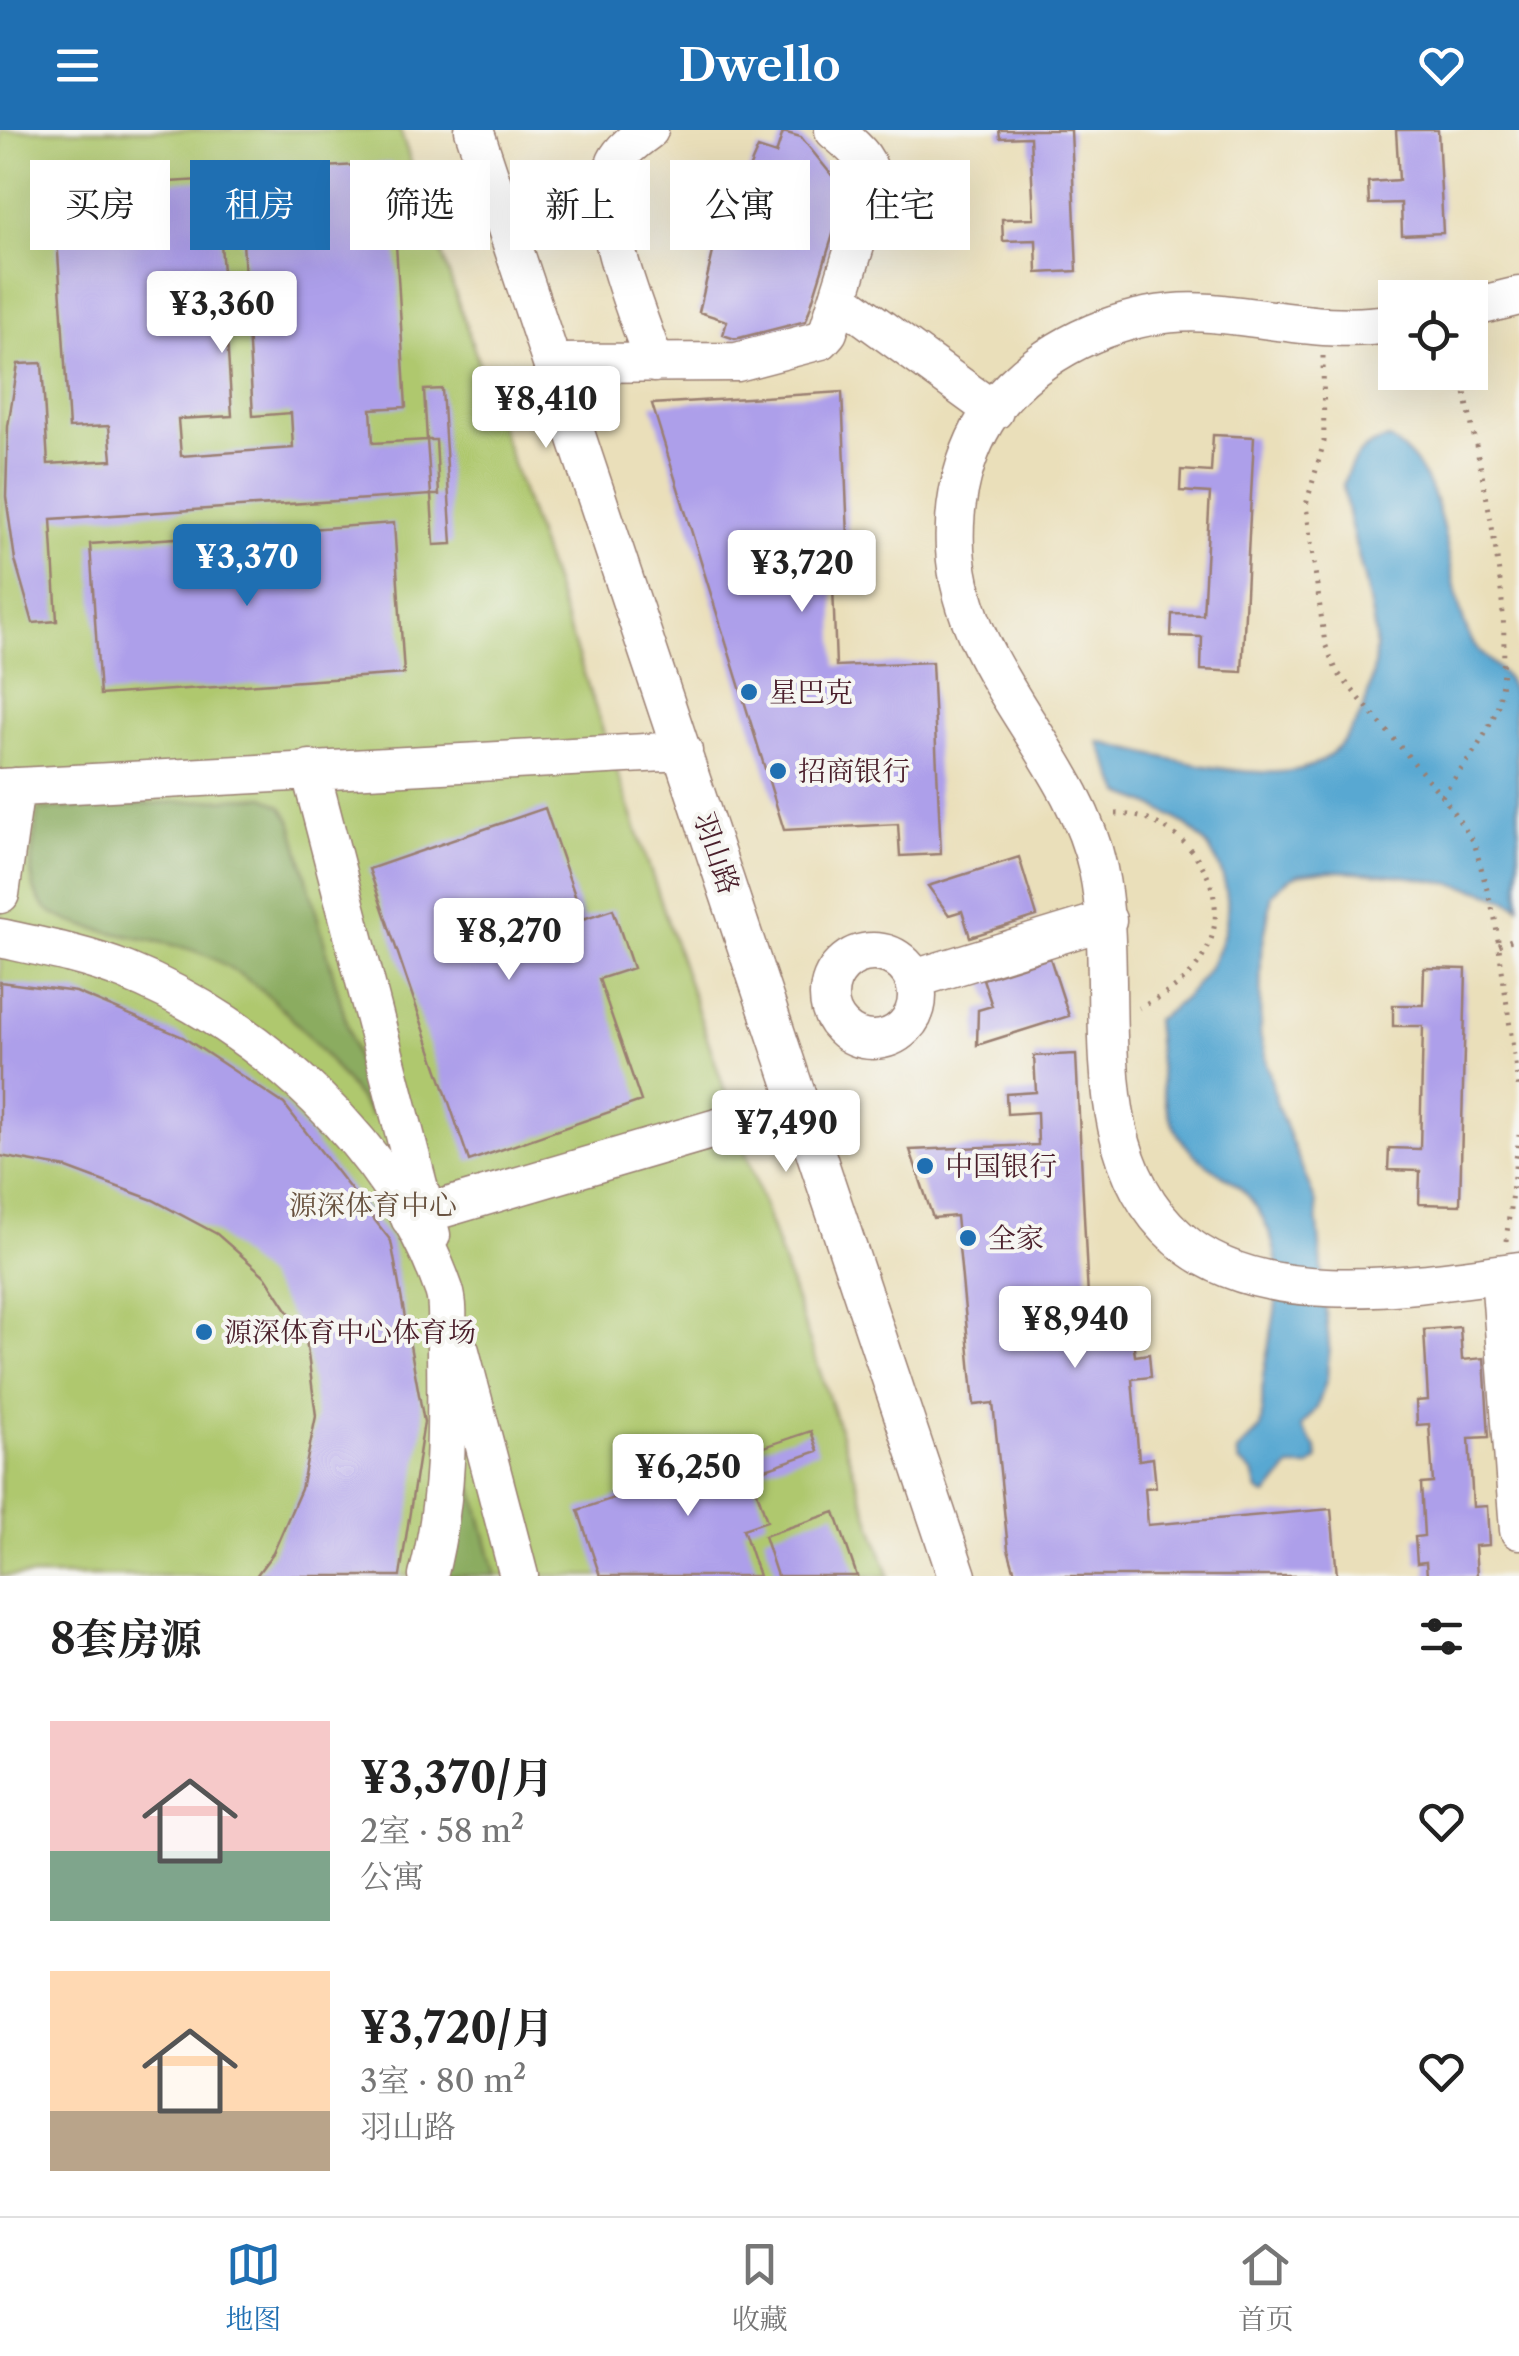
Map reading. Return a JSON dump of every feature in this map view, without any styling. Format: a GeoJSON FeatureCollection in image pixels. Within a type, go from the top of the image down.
{"type":"FeatureCollection","features":[{"type":"Feature","properties":{"kind":"street","name":"羽山路"},"geometry":{"type":"LineString","coordinates":[[474,130],[957,1576]]}},
{"type":"Feature","properties":{"kind":"street"},"geometry":{"type":"LineString","coordinates":[[649,130],[618,158],[609,186],[608,217],[654,363]]}},
{"type":"Feature","properties":{"kind":"street"},"geometry":{"type":"LineString","coordinates":[[552,362],[738,362],[810,345],[828,332],[873,188],[872,170],[862,154],[834,130]]}},
{"type":"Feature","properties":{"kind":"street"},"geometry":{"type":"LineString","coordinates":[[1488,304],[1519,296]]}},
{"type":"Feature","properties":{"kind":"street"},"geometry":{"type":"LineString","coordinates":[[839,298],[994,411]]}},
{"type":"Feature","properties":{"kind":"street"},"geometry":{"type":"LineString","coordinates":[[1378,324],[1323,328],[1211,313],[1167,313],[1120,321],[1063,350],[1012,387],[978,436],[956,491],[955,552],[966,613],[1027,726],[1082,816],[1098,866],[1107,920],[1112,1089],[1122,1143],[1142,1192],[1175,1236],[1214,1265],[1262,1281],[1341,1286],[1422,1284],[1509,1273],[1519,1530]]}},
{"type":"Feature","properties":{"kind":"street"},"geometry":{"type":"LineString","coordinates":[[0,894],[8,788],[683,751]]}},
{"type":"Feature","properties":{"kind":"street"},"geometry":{"type":"LineString","coordinates":[[310,769],[418,1216],[445,1293],[519,1576]]}},
{"type":"Feature","properties":{"kind":"street"},"geometry":{"type":"LineString","coordinates":[[914,979],[1107,920]]}},
{"type":"Feature","properties":{"kind":"street"},"geometry":{"type":"LineString","coordinates":[[0,938],[124,971],[192,1002],[305,1087],[359,1144],[418,1216]]}},
{"type":"Feature","properties":{"kind":"street"},"geometry":{"type":"LineString","coordinates":[[865,952],[894,957],[914,979],[915,1007],[909,1020],[888,1037],[874,1040],[848,1032],[831,1010],[829,995],[839,967],[865,952]]}},
{"type":"Feature","properties":{"kind":"street"},"geometry":{"type":"LineString","coordinates":[[772,1029],[831,1010]]}},
{"type":"Feature","properties":{"kind":"street"},"geometry":{"type":"LineString","coordinates":[[418,1216],[799,1104]]}},
{"type":"Feature","properties":{"kind":"street"},"geometry":{"type":"LineString","coordinates":[[428,1576],[440,1530],[448,1463],[445,1293]]}},
{"type":"Feature","properties":{"kind":"path"},"geometry":{"type":"LineString","coordinates":[[1323,328],[1324,442],[1306,505],[1324,644],[1355,694],[1442,796],[1474,842],[1495,920],[1519,1092]]}},
{"type":"Feature","properties":{"kind":"path"},"geometry":{"type":"LineString","coordinates":[[1442,796],[1483,738],[1498,706],[1506,666],[1504,589],[1465,390]]}},
{"type":"Feature","properties":{"kind":"path"},"geometry":{"type":"LineString","coordinates":[[1082,816],[1129,814],[1173,833],[1204,864],[1212,896],[1213,932],[1194,969],[1165,995],[1108,1019]]}},
{"type":"Feature","properties":{"kind":"path"},"geometry":{"type":"LineString","coordinates":[[1499,946],[1519,938]]}},
{"type":"Feature","properties":{"kind":"path"},"geometry":{"type":"LineString","coordinates":[[1509,1273],[1519,1135]]}},
{"type":"Feature","properties":{"kind":"green space","name":"源深体育中心"},"geometry":{"type":"Polygon","coordinates":[[[0,130],[400,130],[410,160],[350,160],[350,250],[441,250],[889,1576],[0,1576],[0,130]]]}},
{"type":"Feature","properties":{"kind":"green space"},"geometry":{"type":"Polygon","coordinates":[[[265,797],[282,807],[291,820],[372,1116],[300,1027],[235,971],[192,950],[57,916],[44,906],[33,885],[38,810],[265,797]]]}},
{"type":"Feature","properties":{"kind":"green space"},"geometry":{"type":"Polygon","coordinates":[[[467,1465],[496,1576],[445,1576],[467,1465]]]}},
{"type":"Feature","properties":{"kind":"water"},"geometry":{"type":"Polygon","coordinates":[[[1389,439],[1409,456],[1424,477],[1443,527],[1468,633],[1505,676],[1513,693],[1519,907],[1504,898],[1446,883],[1342,871],[1297,875],[1272,894],[1261,954],[1260,1034],[1277,1105],[1316,1203],[1329,1345],[1327,1378],[1317,1408],[1301,1427],[1316,1448],[1318,1459],[1309,1467],[1290,1467],[1267,1496],[1258,1491],[1253,1473],[1239,1462],[1237,1452],[1260,1429],[1263,1376],[1277,1289],[1274,1248],[1267,1226],[1248,1196],[1191,1151],[1172,1122],[1162,1089],[1155,1020],[1194,988],[1220,946],[1227,898],[1222,874],[1210,850],[1192,830],[1158,808],[1121,793],[1099,742],[1205,766],[1263,772],[1311,766],[1336,749],[1365,704],[1375,647],[1371,610],[1343,485],[1359,454],[1389,439]]]}},
{"type":"Feature","properties":{"kind":"building"},"geometry":{"type":"Polygon","coordinates":[[[999,130],[1071,130],[1077,271],[1037,273],[1036,240],[1003,241],[1002,219],[1034,218],[1030,137],[1000,138],[999,130]]]}},
{"type":"Feature","properties":{"kind":"building"},"geometry":{"type":"Polygon","coordinates":[[[1396,130],[1438,130],[1443,233],[1402,235],[1401,203],[1369,204],[1368,182],[1399,180],[1396,130]]]}},
{"type":"Feature","properties":{"kind":"building"},"geometry":{"type":"Polygon","coordinates":[[[783,132],[801,137],[830,173],[830,244],[806,321],[735,339],[723,335],[727,321],[699,312],[713,252],[706,250],[810,250],[810,160],[753,160],[758,148],[776,154],[783,132]]]}},
{"type":"Feature","properties":{"kind":"building"},"geometry":{"type":"Polygon","coordinates":[[[350,165],[350,250],[396,250],[406,407],[371,409],[373,443],[427,440],[431,495],[51,519],[57,621],[33,623],[15,560],[6,497],[8,426],[18,364],[42,363],[48,464],[112,460],[109,426],[69,428],[58,250],[170,250],[170,182],[190,181],[190,250],[221,250],[232,416],[178,419],[181,456],[293,448],[291,413],[253,416],[243,250],[330,250],[330,167],[350,165]]]}},
{"type":"Feature","properties":{"kind":"building"},"geometry":{"type":"Polygon","coordinates":[[[442,389],[452,544],[434,545],[431,495],[439,495],[436,440],[427,440],[424,390],[442,389]]]}},
{"type":"Feature","properties":{"kind":"building"},"geometry":{"type":"Polygon","coordinates":[[[842,392],[850,585],[833,586],[836,666],[932,662],[941,854],[900,856],[898,824],[784,830],[652,404],[842,392]]]}},
{"type":"Feature","properties":{"kind":"building"},"geometry":{"type":"Polygon","coordinates":[[[1213,435],[1254,437],[1242,672],[1201,670],[1202,637],[1171,636],[1172,614],[1203,615],[1210,493],[1180,491],[1181,470],[1211,472],[1213,435]]]}},
{"type":"Feature","properties":{"kind":"building"},"geometry":{"type":"Polygon","coordinates":[[[394,523],[404,674],[100,695],[90,544],[394,523]]]}},
{"type":"Feature","properties":{"kind":"building"},"geometry":{"type":"Polygon","coordinates":[[[545,808],[583,919],[613,909],[633,968],[599,979],[641,1101],[469,1161],[369,869],[545,808]]]}},
{"type":"Feature","properties":{"kind":"building"},"geometry":{"type":"Polygon","coordinates":[[[1019,857],[1037,916],[970,937],[962,911],[949,915],[928,886],[1019,857]]]}},
{"type":"Feature","properties":{"kind":"building"},"geometry":{"type":"Polygon","coordinates":[[[1050,958],[1069,1016],[977,1045],[978,1010],[992,1006],[983,979],[1050,958]]]}},
{"type":"Feature","properties":{"kind":"building"},"geometry":{"type":"Polygon","coordinates":[[[1424,968],[1466,969],[1460,1205],[1419,1204],[1420,1171],[1388,1170],[1389,1148],[1420,1149],[1423,1026],[1393,1026],[1393,1005],[1423,1005],[1424,968]]]}},
{"type":"Feature","properties":{"kind":"building"},"geometry":{"type":"Polygon","coordinates":[[[0,982],[76,992],[183,1037],[284,1104],[391,1241],[424,1422],[400,1576],[256,1576],[273,1553],[301,1489],[316,1416],[306,1339],[266,1277],[217,1234],[153,1200],[67,1168],[0,1156],[0,982]]]}},
{"type":"Feature","properties":{"kind":"building"},"geometry":{"type":"Polygon","coordinates":[[[1076,1054],[1089,1318],[1130,1314],[1135,1356],[1149,1354],[1151,1377],[1132,1379],[1139,1460],[1153,1458],[1156,1487],[1145,1488],[1148,1525],[1331,1509],[1337,1576],[1016,1576],[1008,1549],[993,1403],[974,1405],[956,1216],[933,1218],[910,1150],[1038,1145],[1037,1112],[1007,1114],[1006,1094],[1036,1092],[1034,1056],[1076,1054]]]}},
{"type":"Feature","properties":{"kind":"building"},"geometry":{"type":"Polygon","coordinates":[[[1460,1327],[1462,1360],[1484,1358],[1489,1437],[1469,1438],[1473,1507],[1487,1506],[1489,1545],[1475,1546],[1477,1576],[1427,1576],[1426,1562],[1417,1563],[1415,1537],[1424,1536],[1421,1484],[1433,1483],[1429,1424],[1417,1425],[1416,1401],[1428,1400],[1424,1330],[1460,1327]]]}},
{"type":"Feature","properties":{"kind":"building"},"geometry":{"type":"Polygon","coordinates":[[[811,1431],[818,1451],[751,1474],[767,1521],[743,1529],[759,1576],[600,1576],[578,1510],[811,1431]]]}},
{"type":"Feature","properties":{"kind":"building"},"geometry":{"type":"Polygon","coordinates":[[[835,1512],[857,1576],[777,1576],[764,1536],[835,1512]]]}},
{"type":"Feature","properties":{"kind":"place","name":"星巴克"},"geometry":{"type":"Point","coordinates":[749,692]}},
{"type":"Feature","properties":{"kind":"place","name":"招商银行"},"geometry":{"type":"Point","coordinates":[778,771]}},
{"type":"Feature","properties":{"kind":"place","name":"中国银行"},"geometry":{"type":"Point","coordinates":[925,1166]}},
{"type":"Feature","properties":{"kind":"place","name":"全家"},"geometry":{"type":"Point","coordinates":[968,1238]}},
{"type":"Feature","properties":{"kind":"place","name":"源深体育中心体育场"},"geometry":{"type":"Point","coordinates":[204,1332]}}]}
